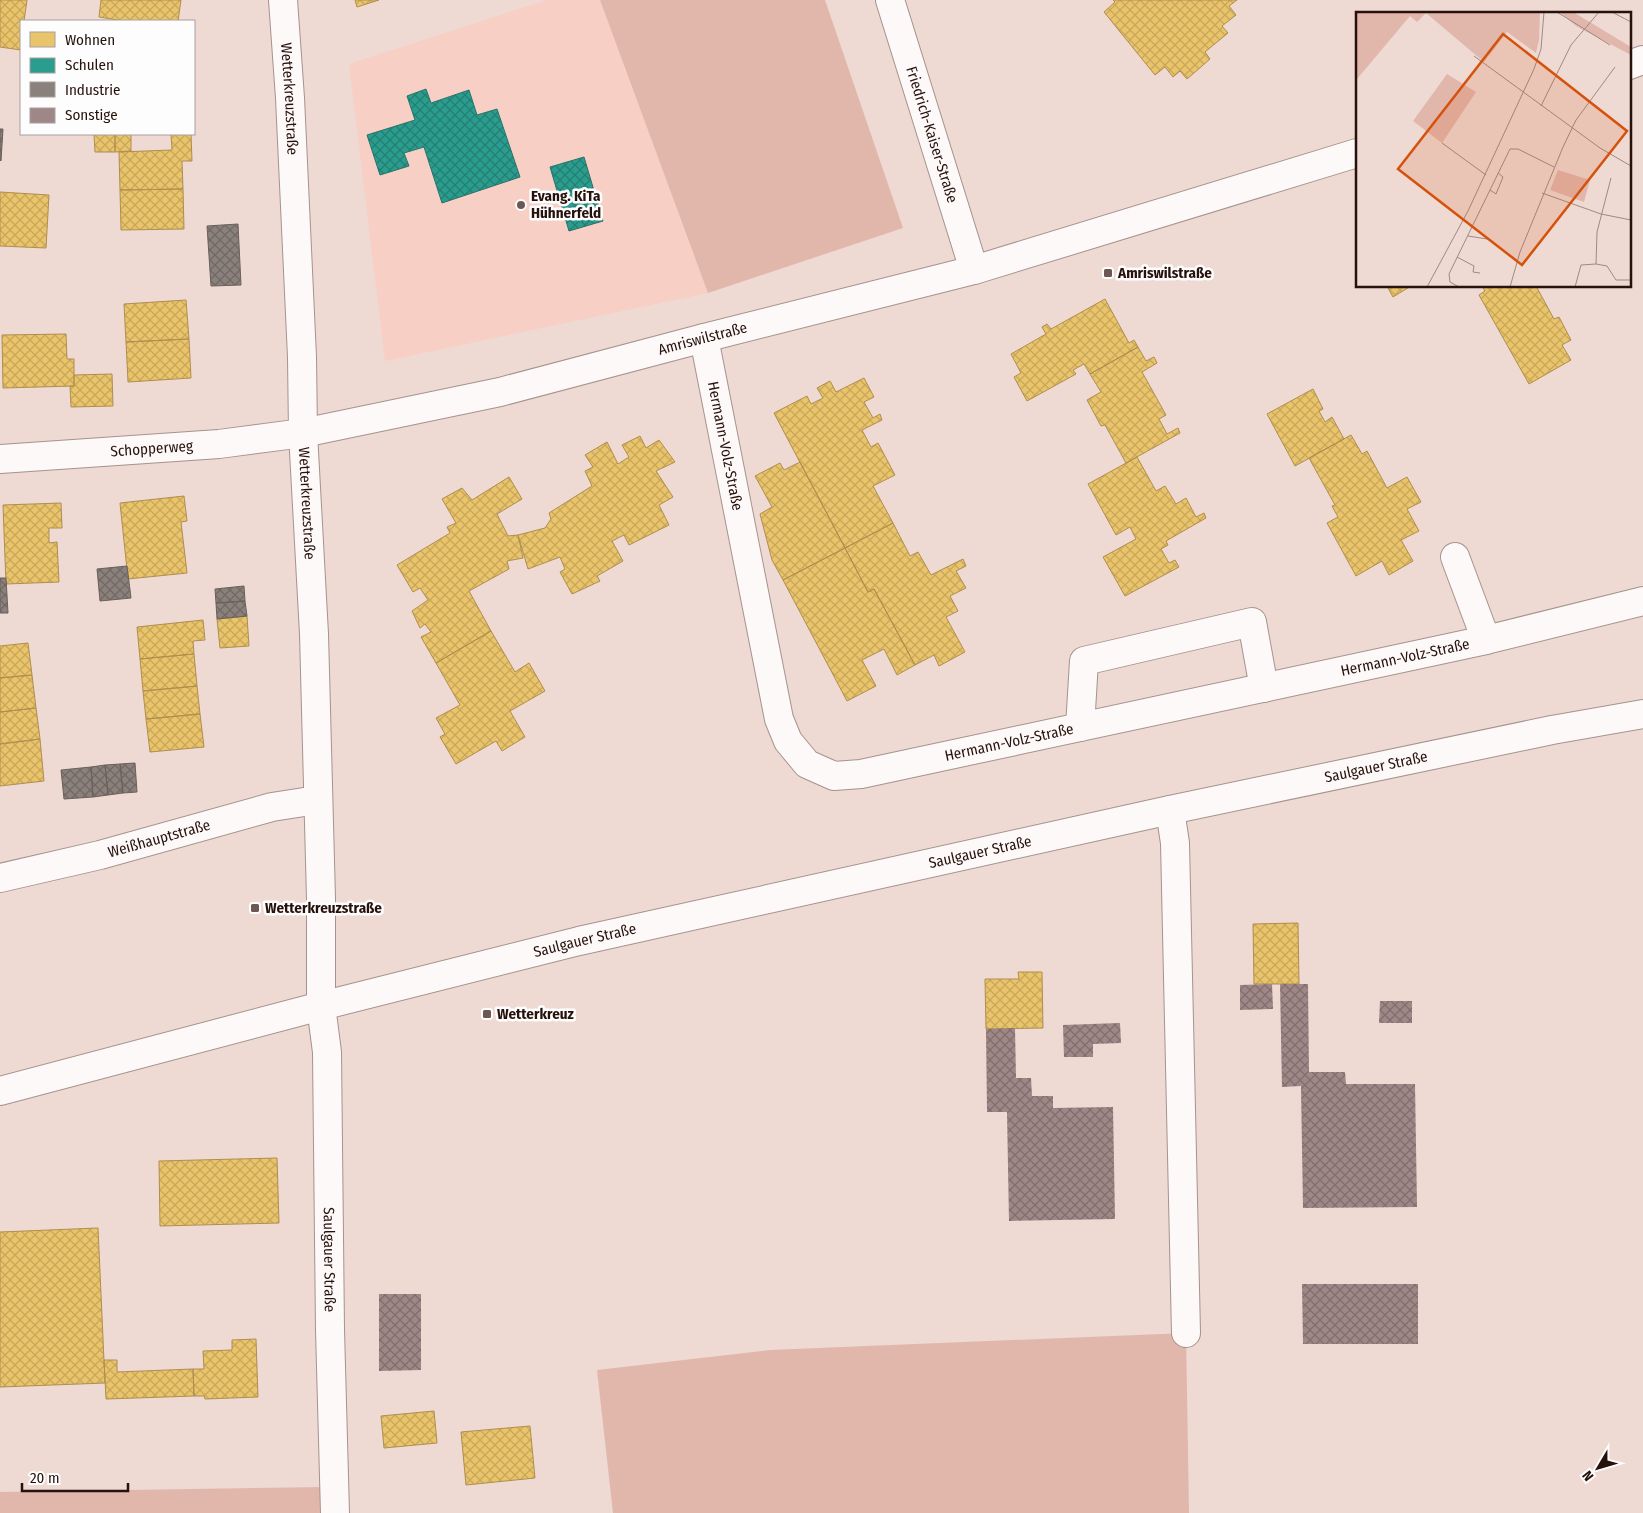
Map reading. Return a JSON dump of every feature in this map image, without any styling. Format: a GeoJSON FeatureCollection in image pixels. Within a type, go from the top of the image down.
{"type":"FeatureCollection","features":[{"type":"Feature","properties":{"kind":"street","name":"Wetterkreuzstraße"},"geometry":{"type":"LineString","coordinates":[[283,0],[291,128],[302,357],[303,433],[314,634],[321,898],[321,1006]]}},
{"type":"Feature","properties":{"kind":"street","name":"Friedrich-Kaiser-Straße"},"geometry":{"type":"LineString","coordinates":[[890,0],[974,270]]}},
{"type":"Feature","properties":{"kind":"street"},"geometry":{"type":"LineString","coordinates":[[1630,65],[1643,60]]}},
{"type":"Feature","properties":{"kind":"street","name":"Amriswilstraße"},"geometry":{"type":"LineString","coordinates":[[303,433],[500,392],[974,270],[1356,153]]}},
{"type":"Feature","properties":{"kind":"street","name":"Hermann-Volz-Straße"},"geometry":{"type":"LineString","coordinates":[[704,338],[779,719],[788,741],[807,764],[834,776],[861,774],[1080,728],[1486,640],[1643,601]]}},
{"type":"Feature","properties":{"kind":"street","name":"Schopperweg"},"geometry":{"type":"LineString","coordinates":[[0,459],[219,444],[303,433]]}},
{"type":"Feature","properties":{"kind":"street"},"geometry":{"type":"LineString","coordinates":[[1455,557],[1486,640]]}},
{"type":"Feature","properties":{"kind":"street"},"geometry":{"type":"LineString","coordinates":[[1080,728],[1084,661],[1252,622],[1264,688]]}},
{"type":"Feature","properties":{"kind":"street","name":"Saulgauer Straße"},"geometry":{"type":"LineString","coordinates":[[0,1091],[321,1006],[579,942],[1170,810],[1552,730],[1643,714]]}},
{"type":"Feature","properties":{"kind":"street","name":"Weißhauptstraße"},"geometry":{"type":"LineString","coordinates":[[0,878],[100,855],[272,807],[317,800]]}},
{"type":"Feature","properties":{"kind":"street"},"geometry":{"type":"LineString","coordinates":[[1170,810],[1175,843],[1186,1333]]}},
{"type":"Feature","properties":{"kind":"street","name":"Saulgauer Straße"},"geometry":{"type":"LineString","coordinates":[[321,1006],[327,1052],[330,1330],[336,1513]]}},
{"type":"Feature","properties":{"kind":"shaded area","name":"Evang. KiTa Hühnerfeld"},"geometry":{"type":"Polygon","coordinates":[[[547,0],[600,0],[708,293],[385,361],[349,64],[547,0]]]}},
{"type":"Feature","properties":{"kind":"shaded area"},"geometry":{"type":"Polygon","coordinates":[[[600,0],[825,0],[903,228],[708,293],[600,0]]]}},
{"type":"Feature","properties":{"kind":"shaded area"},"geometry":{"type":"Polygon","coordinates":[[[1186,1333],[1189,1513],[613,1513],[597,1370],[770,1350],[1186,1333]]]}},
{"type":"Feature","properties":{"kind":"shaded area"},"geometry":{"type":"Polygon","coordinates":[[[324,1487],[325,1513],[0,1513],[0,1492],[324,1487]]]}},
{"type":"Feature","properties":{"kind":"building: Wohnen"},"geometry":{"type":"Polygon","coordinates":[[[0,0],[27,0],[24,20],[20,20],[20,50],[0,47],[0,0]]]}},
{"type":"Feature","properties":{"kind":"building: Wohnen"},"geometry":{"type":"Polygon","coordinates":[[[101,0],[181,0],[178,20],[118,20],[99,17],[101,0]]]}},
{"type":"Feature","properties":{"kind":"building: Wohnen"},"geometry":{"type":"Polygon","coordinates":[[[355,0],[379,0],[357,7],[355,0]]]}},
{"type":"Feature","properties":{"kind":"building: Wohnen"},"geometry":{"type":"Polygon","coordinates":[[[1113,0],[1237,0],[1229,6],[1236,15],[1222,26],[1228,33],[1205,52],[1210,59],[1187,79],[1180,71],[1173,77],[1165,67],[1155,75],[1104,12],[1115,2],[1113,0]]]}},
{"type":"Feature","properties":{"kind":"building: Wohnen"},"geometry":{"type":"Polygon","coordinates":[[[94,135],[115,135],[115,152],[95,152],[94,135]]]}},
{"type":"Feature","properties":{"kind":"building: Wohnen"},"geometry":{"type":"Polygon","coordinates":[[[115,135],[131,135],[131,151],[115,152],[115,135]]]}},
{"type":"Feature","properties":{"kind":"building: Wohnen"},"geometry":{"type":"Polygon","coordinates":[[[171,135],[191,135],[192,161],[182,161],[183,189],[120,190],[119,152],[172,150],[171,135]]]}},
{"type":"Feature","properties":{"kind":"building: Wohnen"},"geometry":{"type":"Polygon","coordinates":[[[183,189],[184,229],[121,230],[120,190],[183,189]]]}},
{"type":"Feature","properties":{"kind":"building: Wohnen"},"geometry":{"type":"Polygon","coordinates":[[[0,192],[49,195],[46,248],[0,246],[0,192]]]}},
{"type":"Feature","properties":{"kind":"building: Wohnen"},"geometry":{"type":"Polygon","coordinates":[[[1388,288],[1408,288],[1393,297],[1388,288]]]}},
{"type":"Feature","properties":{"kind":"building: Wohnen"},"geometry":{"type":"Polygon","coordinates":[[[1483,288],[1537,288],[1554,319],[1559,317],[1571,340],[1562,345],[1571,360],[1529,384],[1479,295],[1485,291],[1483,288]]]}},
{"type":"Feature","properties":{"kind":"building: Wohnen"},"geometry":{"type":"Polygon","coordinates":[[[1105,299],[1129,343],[1134,340],[1138,347],[1090,374],[1084,364],[1073,370],[1076,374],[1027,401],[1014,377],[1021,373],[1011,354],[1046,334],[1042,327],[1047,324],[1051,329],[1105,299]]]}},
{"type":"Feature","properties":{"kind":"building: Wohnen"},"geometry":{"type":"Polygon","coordinates":[[[186,300],[189,339],[126,342],[124,304],[186,300]]]}},
{"type":"Feature","properties":{"kind":"building: Wohnen"},"geometry":{"type":"Polygon","coordinates":[[[66,334],[67,359],[74,359],[74,386],[3,388],[2,335],[66,334]]]}},
{"type":"Feature","properties":{"kind":"building: Wohnen"},"geometry":{"type":"Polygon","coordinates":[[[189,339],[191,378],[128,382],[126,342],[189,339]]]}},
{"type":"Feature","properties":{"kind":"building: Wohnen"},"geometry":{"type":"Polygon","coordinates":[[[1138,347],[1146,361],[1154,357],[1157,363],[1142,372],[1166,415],[1159,419],[1167,434],[1178,428],[1180,433],[1126,463],[1105,425],[1101,426],[1087,400],[1101,392],[1090,374],[1138,347]]]}},
{"type":"Feature","properties":{"kind":"building: Wohnen"},"geometry":{"type":"Polygon","coordinates":[[[112,374],[113,406],[71,407],[70,386],[74,386],[74,375],[112,374]]]}},
{"type":"Feature","properties":{"kind":"building: Wohnen"},"geometry":{"type":"Polygon","coordinates":[[[864,378],[874,397],[864,402],[873,418],[880,414],[882,420],[862,430],[871,447],[878,443],[895,475],[873,486],[893,523],[845,548],[774,413],[807,396],[811,404],[823,398],[817,388],[830,381],[836,392],[864,378]]]}},
{"type":"Feature","properties":{"kind":"building: Wohnen"},"geometry":{"type":"Polygon","coordinates":[[[1313,389],[1323,409],[1319,411],[1325,422],[1332,417],[1344,439],[1295,466],[1267,414],[1313,389]]]}},
{"type":"Feature","properties":{"kind":"building: Wohnen"},"geometry":{"type":"Polygon","coordinates":[[[1351,435],[1362,454],[1367,451],[1387,488],[1407,477],[1421,502],[1407,509],[1419,531],[1401,540],[1413,561],[1389,575],[1382,561],[1356,576],[1327,523],[1338,517],[1332,506],[1335,505],[1309,458],[1351,435]]]}},
{"type":"Feature","properties":{"kind":"building: Wohnen"},"geometry":{"type":"Polygon","coordinates":[[[640,436],[646,448],[659,440],[675,462],[656,471],[673,497],[659,505],[669,525],[629,545],[624,535],[612,541],[623,561],[597,576],[600,581],[572,594],[560,572],[565,569],[560,557],[528,569],[518,535],[545,528],[551,519],[549,513],[592,486],[585,471],[593,467],[585,455],[607,442],[618,464],[629,457],[622,445],[640,436]]]}},
{"type":"Feature","properties":{"kind":"building: Wohnen"},"geometry":{"type":"Polygon","coordinates":[[[1137,457],[1156,491],[1165,486],[1176,504],[1186,498],[1196,517],[1204,513],[1206,518],[1166,541],[1168,545],[1161,549],[1169,563],[1175,560],[1179,567],[1125,596],[1103,557],[1136,539],[1130,527],[1116,535],[1088,484],[1137,457]]]}},
{"type":"Feature","properties":{"kind":"building: Wohnen"},"geometry":{"type":"Polygon","coordinates":[[[800,462],[845,548],[783,580],[772,560],[760,514],[772,507],[755,476],[780,463],[784,470],[800,462]]]}},
{"type":"Feature","properties":{"kind":"building: Wohnen"},"geometry":{"type":"Polygon","coordinates":[[[509,477],[522,499],[497,514],[508,536],[518,535],[523,558],[507,561],[509,569],[469,591],[491,631],[436,663],[421,637],[431,632],[425,624],[420,628],[412,611],[428,600],[420,588],[413,592],[397,565],[450,533],[447,527],[456,523],[442,499],[462,488],[472,500],[509,477]]]}},
{"type":"Feature","properties":{"kind":"building: Wohnen"},"geometry":{"type":"Polygon","coordinates":[[[184,496],[187,521],[181,522],[187,573],[128,579],[120,503],[184,496]]]}},
{"type":"Feature","properties":{"kind":"building: Wohnen"},"geometry":{"type":"Polygon","coordinates":[[[61,503],[62,528],[49,528],[49,543],[57,542],[59,582],[6,584],[3,505],[61,503]]]}},
{"type":"Feature","properties":{"kind":"building: Wohnen"},"geometry":{"type":"Polygon","coordinates":[[[893,523],[910,556],[918,552],[931,575],[963,559],[966,566],[956,571],[966,588],[950,596],[958,611],[946,617],[965,652],[939,666],[934,655],[915,665],[874,589],[868,592],[845,548],[893,523]]]}},
{"type":"Feature","properties":{"kind":"building: Wohnen"},"geometry":{"type":"Polygon","coordinates":[[[845,548],[868,592],[874,589],[915,665],[897,675],[884,649],[862,660],[876,686],[847,701],[783,580],[845,548]]]}},
{"type":"Feature","properties":{"kind":"building: Wohnen"},"geometry":{"type":"Polygon","coordinates":[[[247,616],[249,646],[220,648],[217,619],[247,616]]]}},
{"type":"Feature","properties":{"kind":"building: Wohnen"},"geometry":{"type":"Polygon","coordinates":[[[203,620],[205,640],[193,641],[194,654],[140,659],[137,627],[203,620]]]}},
{"type":"Feature","properties":{"kind":"building: Wohnen"},"geometry":{"type":"Polygon","coordinates":[[[491,631],[515,672],[529,663],[545,691],[510,711],[525,737],[502,751],[496,741],[456,764],[440,737],[445,734],[436,718],[460,705],[436,663],[491,631]]]}},
{"type":"Feature","properties":{"kind":"building: Wohnen"},"geometry":{"type":"Polygon","coordinates":[[[28,643],[32,675],[0,678],[0,646],[28,643]]]}},
{"type":"Feature","properties":{"kind":"building: Wohnen"},"geometry":{"type":"Polygon","coordinates":[[[194,654],[197,686],[143,691],[140,659],[194,654]]]}},
{"type":"Feature","properties":{"kind":"building: Wohnen"},"geometry":{"type":"Polygon","coordinates":[[[32,675],[36,708],[0,712],[0,678],[32,675]]]}},
{"type":"Feature","properties":{"kind":"building: Wohnen"},"geometry":{"type":"Polygon","coordinates":[[[197,686],[200,714],[146,719],[143,691],[197,686]]]}},
{"type":"Feature","properties":{"kind":"building: Wohnen"},"geometry":{"type":"Polygon","coordinates":[[[36,708],[40,739],[0,744],[0,712],[36,708]]]}},
{"type":"Feature","properties":{"kind":"building: Wohnen"},"geometry":{"type":"Polygon","coordinates":[[[200,714],[204,747],[150,752],[146,719],[200,714]]]}},
{"type":"Feature","properties":{"kind":"building: Wohnen"},"geometry":{"type":"Polygon","coordinates":[[[40,739],[44,781],[0,786],[0,744],[40,739]]]}},
{"type":"Feature","properties":{"kind":"building: Wohnen"},"geometry":{"type":"Polygon","coordinates":[[[1298,923],[1299,984],[1254,984],[1253,924],[1298,923]]]}},
{"type":"Feature","properties":{"kind":"building: Wohnen"},"geometry":{"type":"Polygon","coordinates":[[[1018,972],[1042,972],[1043,1028],[986,1029],[985,979],[1019,979],[1018,972]]]}},
{"type":"Feature","properties":{"kind":"building: Wohnen"},"geometry":{"type":"Polygon","coordinates":[[[277,1158],[279,1223],[160,1226],[159,1161],[277,1158]]]}},
{"type":"Feature","properties":{"kind":"building: Wohnen"},"geometry":{"type":"Polygon","coordinates":[[[98,1228],[105,1383],[0,1387],[0,1232],[98,1228]]]}},
{"type":"Feature","properties":{"kind":"building: Wohnen"},"geometry":{"type":"Polygon","coordinates":[[[256,1339],[258,1397],[205,1399],[204,1396],[194,1396],[193,1369],[204,1369],[203,1351],[232,1350],[232,1340],[256,1339]]]}},
{"type":"Feature","properties":{"kind":"building: Wohnen"},"geometry":{"type":"Polygon","coordinates":[[[104,1360],[117,1360],[117,1372],[193,1369],[194,1396],[106,1399],[104,1360]]]}},
{"type":"Feature","properties":{"kind":"building: Wohnen"},"geometry":{"type":"Polygon","coordinates":[[[434,1411],[437,1443],[384,1448],[381,1416],[434,1411]]]}},
{"type":"Feature","properties":{"kind":"building: Wohnen"},"geometry":{"type":"Polygon","coordinates":[[[530,1426],[535,1478],[466,1485],[461,1432],[530,1426]]]}},
{"type":"Feature","properties":{"kind":"building: Schulen"},"geometry":{"type":"Polygon","coordinates":[[[426,89],[431,103],[469,90],[477,115],[497,109],[520,177],[442,203],[424,147],[404,153],[409,166],[380,175],[367,135],[415,120],[407,96],[426,89]]]}},
{"type":"Feature","properties":{"kind":"building: Schulen"},"geometry":{"type":"Polygon","coordinates":[[[584,157],[603,221],[569,231],[550,167],[584,157]]]}},
{"type":"Feature","properties":{"kind":"building: Industrie"},"geometry":{"type":"Polygon","coordinates":[[[0,129],[3,129],[1,161],[0,160],[0,129]]]}},
{"type":"Feature","properties":{"kind":"building: Industrie"},"geometry":{"type":"Polygon","coordinates":[[[238,224],[241,285],[211,286],[207,226],[238,224]]]}},
{"type":"Feature","properties":{"kind":"building: Industrie"},"geometry":{"type":"Polygon","coordinates":[[[127,566],[131,598],[100,601],[97,569],[127,566]]]}},
{"type":"Feature","properties":{"kind":"building: Industrie"},"geometry":{"type":"Polygon","coordinates":[[[0,578],[6,578],[8,613],[0,613],[0,578]]]}},
{"type":"Feature","properties":{"kind":"building: Industrie"},"geometry":{"type":"Polygon","coordinates":[[[244,586],[245,601],[216,603],[215,589],[244,586]]]}},
{"type":"Feature","properties":{"kind":"building: Industrie"},"geometry":{"type":"Polygon","coordinates":[[[245,601],[247,616],[217,619],[216,603],[245,601]]]}},
{"type":"Feature","properties":{"kind":"building: Industrie"},"geometry":{"type":"Polygon","coordinates":[[[135,763],[137,792],[123,793],[120,764],[135,763]]]}},
{"type":"Feature","properties":{"kind":"building: Industrie"},"geometry":{"type":"Polygon","coordinates":[[[120,764],[123,793],[108,795],[105,765],[120,764]]]}},
{"type":"Feature","properties":{"kind":"building: Industrie"},"geometry":{"type":"Polygon","coordinates":[[[105,765],[108,795],[93,797],[91,767],[105,765]]]}},
{"type":"Feature","properties":{"kind":"building: Industrie"},"geometry":{"type":"Polygon","coordinates":[[[91,767],[93,797],[64,799],[61,770],[91,767]]]}},
{"type":"Feature","properties":{"kind":"building: Sonstige"},"geometry":{"type":"Polygon","coordinates":[[[1272,984],[1273,1009],[1240,1010],[1240,985],[1272,984]]]}},
{"type":"Feature","properties":{"kind":"building: Sonstige"},"geometry":{"type":"Polygon","coordinates":[[[1280,984],[1308,984],[1309,1072],[1345,1072],[1346,1084],[1415,1084],[1417,1207],[1303,1208],[1301,1086],[1282,1087],[1280,984]]]}},
{"type":"Feature","properties":{"kind":"building: Sonstige"},"geometry":{"type":"Polygon","coordinates":[[[1380,1001],[1412,1001],[1412,1023],[1379,1023],[1380,1001]]]}},
{"type":"Feature","properties":{"kind":"building: Sonstige"},"geometry":{"type":"Polygon","coordinates":[[[1120,1023],[1121,1043],[1093,1044],[1093,1057],[1064,1057],[1063,1025],[1120,1023]]]}},
{"type":"Feature","properties":{"kind":"building: Sonstige"},"geometry":{"type":"Polygon","coordinates":[[[1015,1028],[1016,1078],[1031,1078],[1032,1096],[1053,1096],[1053,1108],[1113,1107],[1115,1219],[1009,1221],[1007,1112],[987,1112],[986,1029],[1015,1028]]]}},
{"type":"Feature","properties":{"kind":"building: Sonstige"},"geometry":{"type":"Polygon","coordinates":[[[1302,1284],[1418,1284],[1418,1344],[1303,1344],[1302,1284]]]}},
{"type":"Feature","properties":{"kind":"building: Sonstige"},"geometry":{"type":"Polygon","coordinates":[[[379,1294],[421,1294],[421,1370],[379,1371],[379,1294]]]}},
{"type":"Feature","properties":{"kind":"place","name":"Evang. KiTa Hühnerfeld"},"geometry":{"type":"Point","coordinates":[521,205]}},
{"type":"Feature","properties":{"kind":"place","name":"Amriswilstraße"},"geometry":{"type":"Point","coordinates":[1108,273]}},
{"type":"Feature","properties":{"kind":"place","name":"Wetterkreuzstraße"},"geometry":{"type":"Point","coordinates":[255,908]}},
{"type":"Feature","properties":{"kind":"place","name":"Wetterkreuz"},"geometry":{"type":"Point","coordinates":[487,1014]}}]}
